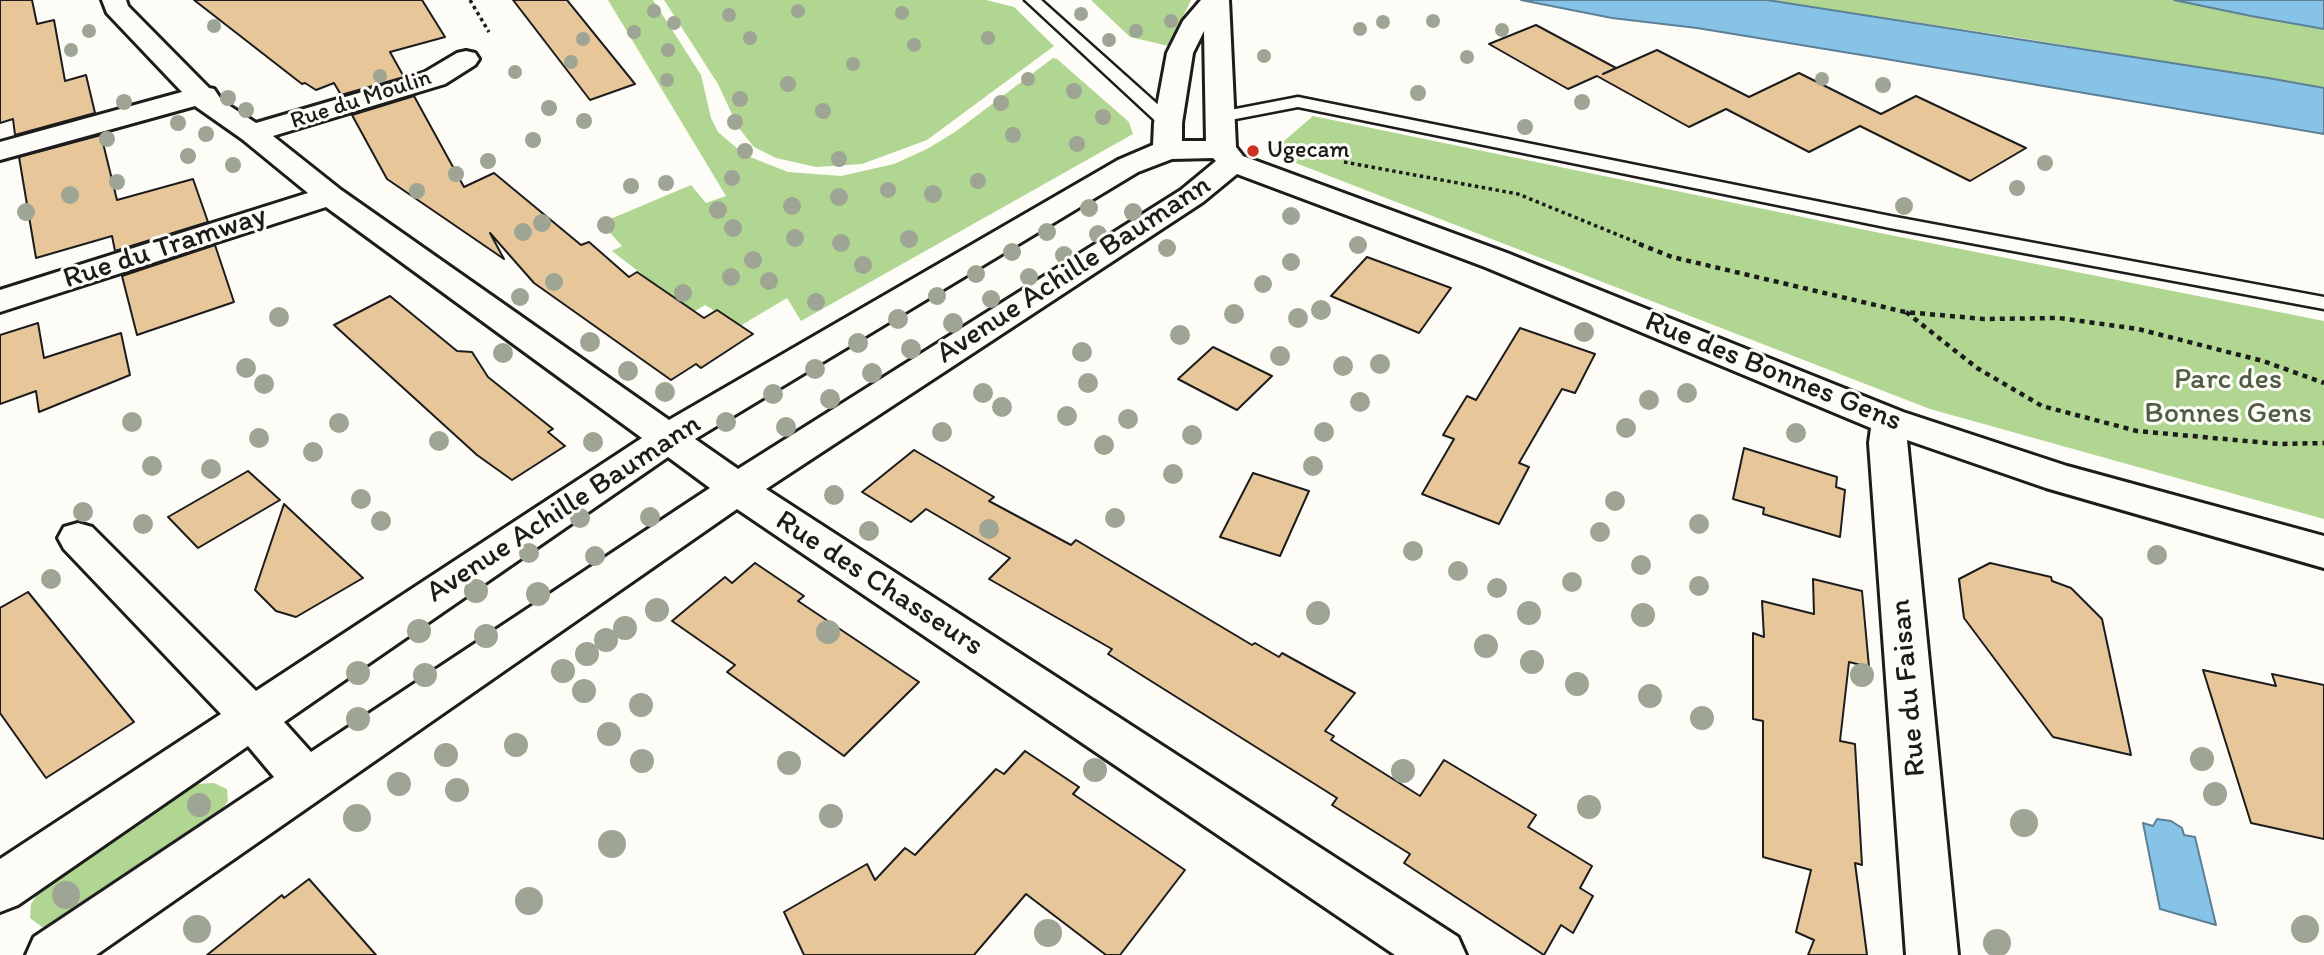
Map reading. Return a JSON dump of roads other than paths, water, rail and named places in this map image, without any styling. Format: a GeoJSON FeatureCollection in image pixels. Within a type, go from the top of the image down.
{"type":"FeatureCollection","features":[{"type":"Feature","properties":{"kind":"street","name":"Rue du Moulin"},"geometry":{"type":"LineString","coordinates":[[114,0],[116,8],[212,107],[252,133],[330,196]]}},
{"type":"Feature","properties":{"kind":"street"},"geometry":{"type":"LineString","coordinates":[[1168,136],[1180,54],[1196,21],[1216,0]]}},
{"type":"Feature","properties":{"kind":"street"},"geometry":{"type":"LineString","coordinates":[[1216,0],[1220,117],[1241,162]]}},
{"type":"Feature","properties":{"kind":"street","name":"Rue du Moulin"},"geometry":{"type":"LineString","coordinates":[[252,133],[410,87],[435,78],[466,59]]}},
{"type":"Feature","properties":{"kind":"street"},"geometry":{"type":"LineString","coordinates":[[0,150],[204,96]]}},
{"type":"Feature","properties":{"kind":"street","name":"Avenue Achille Baumann"},"geometry":{"type":"LineString","coordinates":[[0,888],[669,438],[1128,166],[1168,136],[1241,162]]}},
{"type":"Feature","properties":{"kind":"street","name":"Avenue Achille Baumann"},"geometry":{"type":"LineString","coordinates":[[52,955],[738,489],[1241,162]]}},
{"type":"Feature","properties":{"kind":"street","name":"Rue des Bonnes Gens"},"geometry":{"type":"LineString","coordinates":[[1241,162],[1583,294],[1890,421],[2060,478],[2324,552]]}},
{"type":"Feature","properties":{"kind":"street","name":"Rue du Tramway"},"geometry":{"type":"LineString","coordinates":[[0,301],[330,196]]}},
{"type":"Feature","properties":{"kind":"street","name":"Rue des Chasseurs"},"geometry":{"type":"LineString","coordinates":[[330,196],[738,489],[1440,955]]}},
{"type":"Feature","properties":{"kind":"street","name":"Rue du Faisan"},"geometry":{"type":"LineString","coordinates":[[1890,421],[1888,443],[1932,955]]}},
{"type":"Feature","properties":{"kind":"street"},"geometry":{"type":"LineString","coordinates":[[78,538],[251,717],[307,781]]}},
{"type":"Feature","properties":{"kind":"lane"},"geometry":{"type":"LineString","coordinates":[[1031,0],[1168,136]]}},
{"type":"Feature","properties":{"kind":"lane"},"geometry":{"type":"LineString","coordinates":[[1220,117],[1298,102],[1876,219],[2324,303]]}},
{"type":"Feature","properties":{"kind":"water"},"geometry":{"type":"Polygon","coordinates":[[[1521,0],[1767,0],[2268,78],[2324,88],[2324,134],[1697,28],[1612,18],[1521,0]]]}},
{"type":"Feature","properties":{"kind":"water"},"geometry":{"type":"Polygon","coordinates":[[[2174,0],[2324,0],[2324,29],[2251,16],[2174,0]]]}},
{"type":"Feature","properties":{"kind":"water"},"geometry":{"type":"Polygon","coordinates":[[[2157,819],[2171,821],[2182,828],[2184,835],[2195,837],[2216,925],[2160,909],[2143,823],[2153,826],[2157,819]]]}},
{"type":"Feature","properties":{"kind":"place","name":"Ugecam"},"geometry":{"type":"Point","coordinates":[1253,151]}},
{"type":"Feature","properties":{"kind":"park label","name":"Parc des Bonnes Gens"},"geometry":{"type":"Point","coordinates":[2228,397]}}]}
